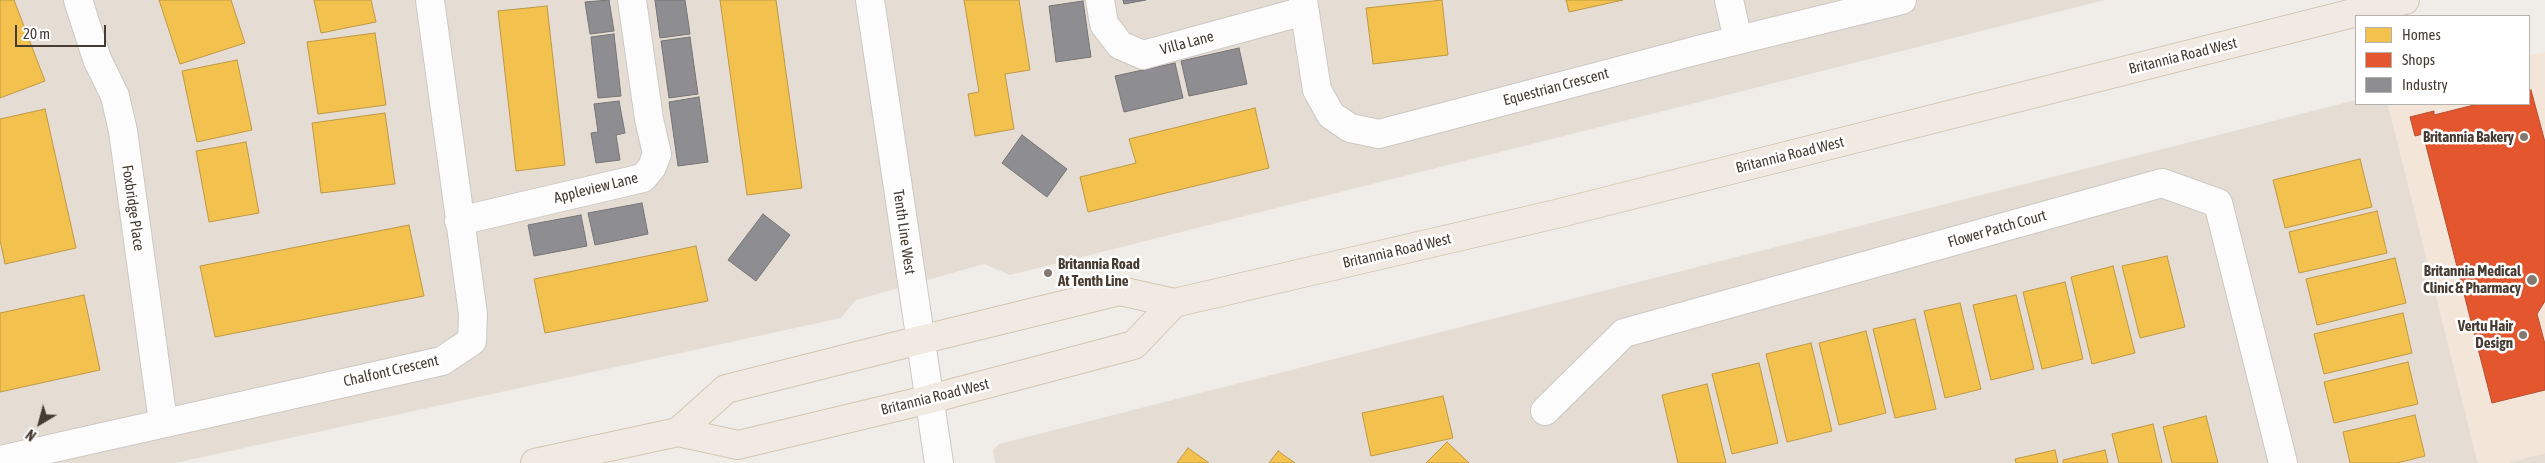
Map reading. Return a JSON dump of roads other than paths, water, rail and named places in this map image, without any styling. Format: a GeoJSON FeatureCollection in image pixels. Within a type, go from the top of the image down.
{"type":"FeatureCollection","features":[{"type":"Feature","properties":{"kind":"main road","name":"Britannia Road West"},"geometry":{"type":"LineString","coordinates":[[678,432],[726,389],[920,340],[1120,291],[1174,303],[1556,214],[2405,0]]}},
{"type":"Feature","properties":{"kind":"main road","name":"Britannia Road West"},"geometry":{"type":"LineString","coordinates":[[536,463],[678,432],[738,445],[930,399],[1134,345],[1174,303]]}},
{"type":"Feature","properties":{"kind":"street","name":"Foxbridge Place"},"geometry":{"type":"LineString","coordinates":[[78,0],[97,59],[115,96],[123,131],[163,422]]}},
{"type":"Feature","properties":{"kind":"street","name":"Chalfont Crescent"},"geometry":{"type":"LineString","coordinates":[[0,460],[442,361],[472,341],[473,314],[430,0]]}},
{"type":"Feature","properties":{"kind":"street","name":"Appleview Lane"},"geometry":{"type":"LineString","coordinates":[[459,221],[643,178],[652,167],[657,154],[649,119],[632,0]]}},
{"type":"Feature","properties":{"kind":"street","name":"Tenth Line West"},"geometry":{"type":"LineString","coordinates":[[870,0],[939,463]]}},
{"type":"Feature","properties":{"kind":"street","name":"Villa Lane"},"geometry":{"type":"LineString","coordinates":[[1100,0],[1104,24],[1120,45],[1143,55],[1303,5]]}},
{"type":"Feature","properties":{"kind":"street"},"geometry":{"type":"LineString","coordinates":[[1728,0],[1738,40]]}},
{"type":"Feature","properties":{"kind":"street","name":"Equestrian Crescent"},"geometry":{"type":"LineString","coordinates":[[1303,5],[1317,90],[1331,115],[1350,128],[1379,134],[1738,40],[1902,0]]}},
{"type":"Feature","properties":{"kind":"street","name":"Flower Patch Court"},"geometry":{"type":"LineString","coordinates":[[1545,411],[1624,333],[2162,183],[2218,203],[2283,463]]}},
{"type":"Feature","properties":{"kind":"place","name":"Britannia Bakery"},"geometry":{"type":"Point","coordinates":[2524,137]}},
{"type":"Feature","properties":{"kind":"place","name":"Britannia Road At Tenth Line"},"geometry":{"type":"Point","coordinates":[1048,273]}},
{"type":"Feature","properties":{"kind":"place","name":"Britannia Medical Clinic & Pharmacy"},"geometry":{"type":"Point","coordinates":[2532,280]}},
{"type":"Feature","properties":{"kind":"place","name":"Vertu Hair Design"},"geometry":{"type":"Point","coordinates":[2523,335]}}]}
